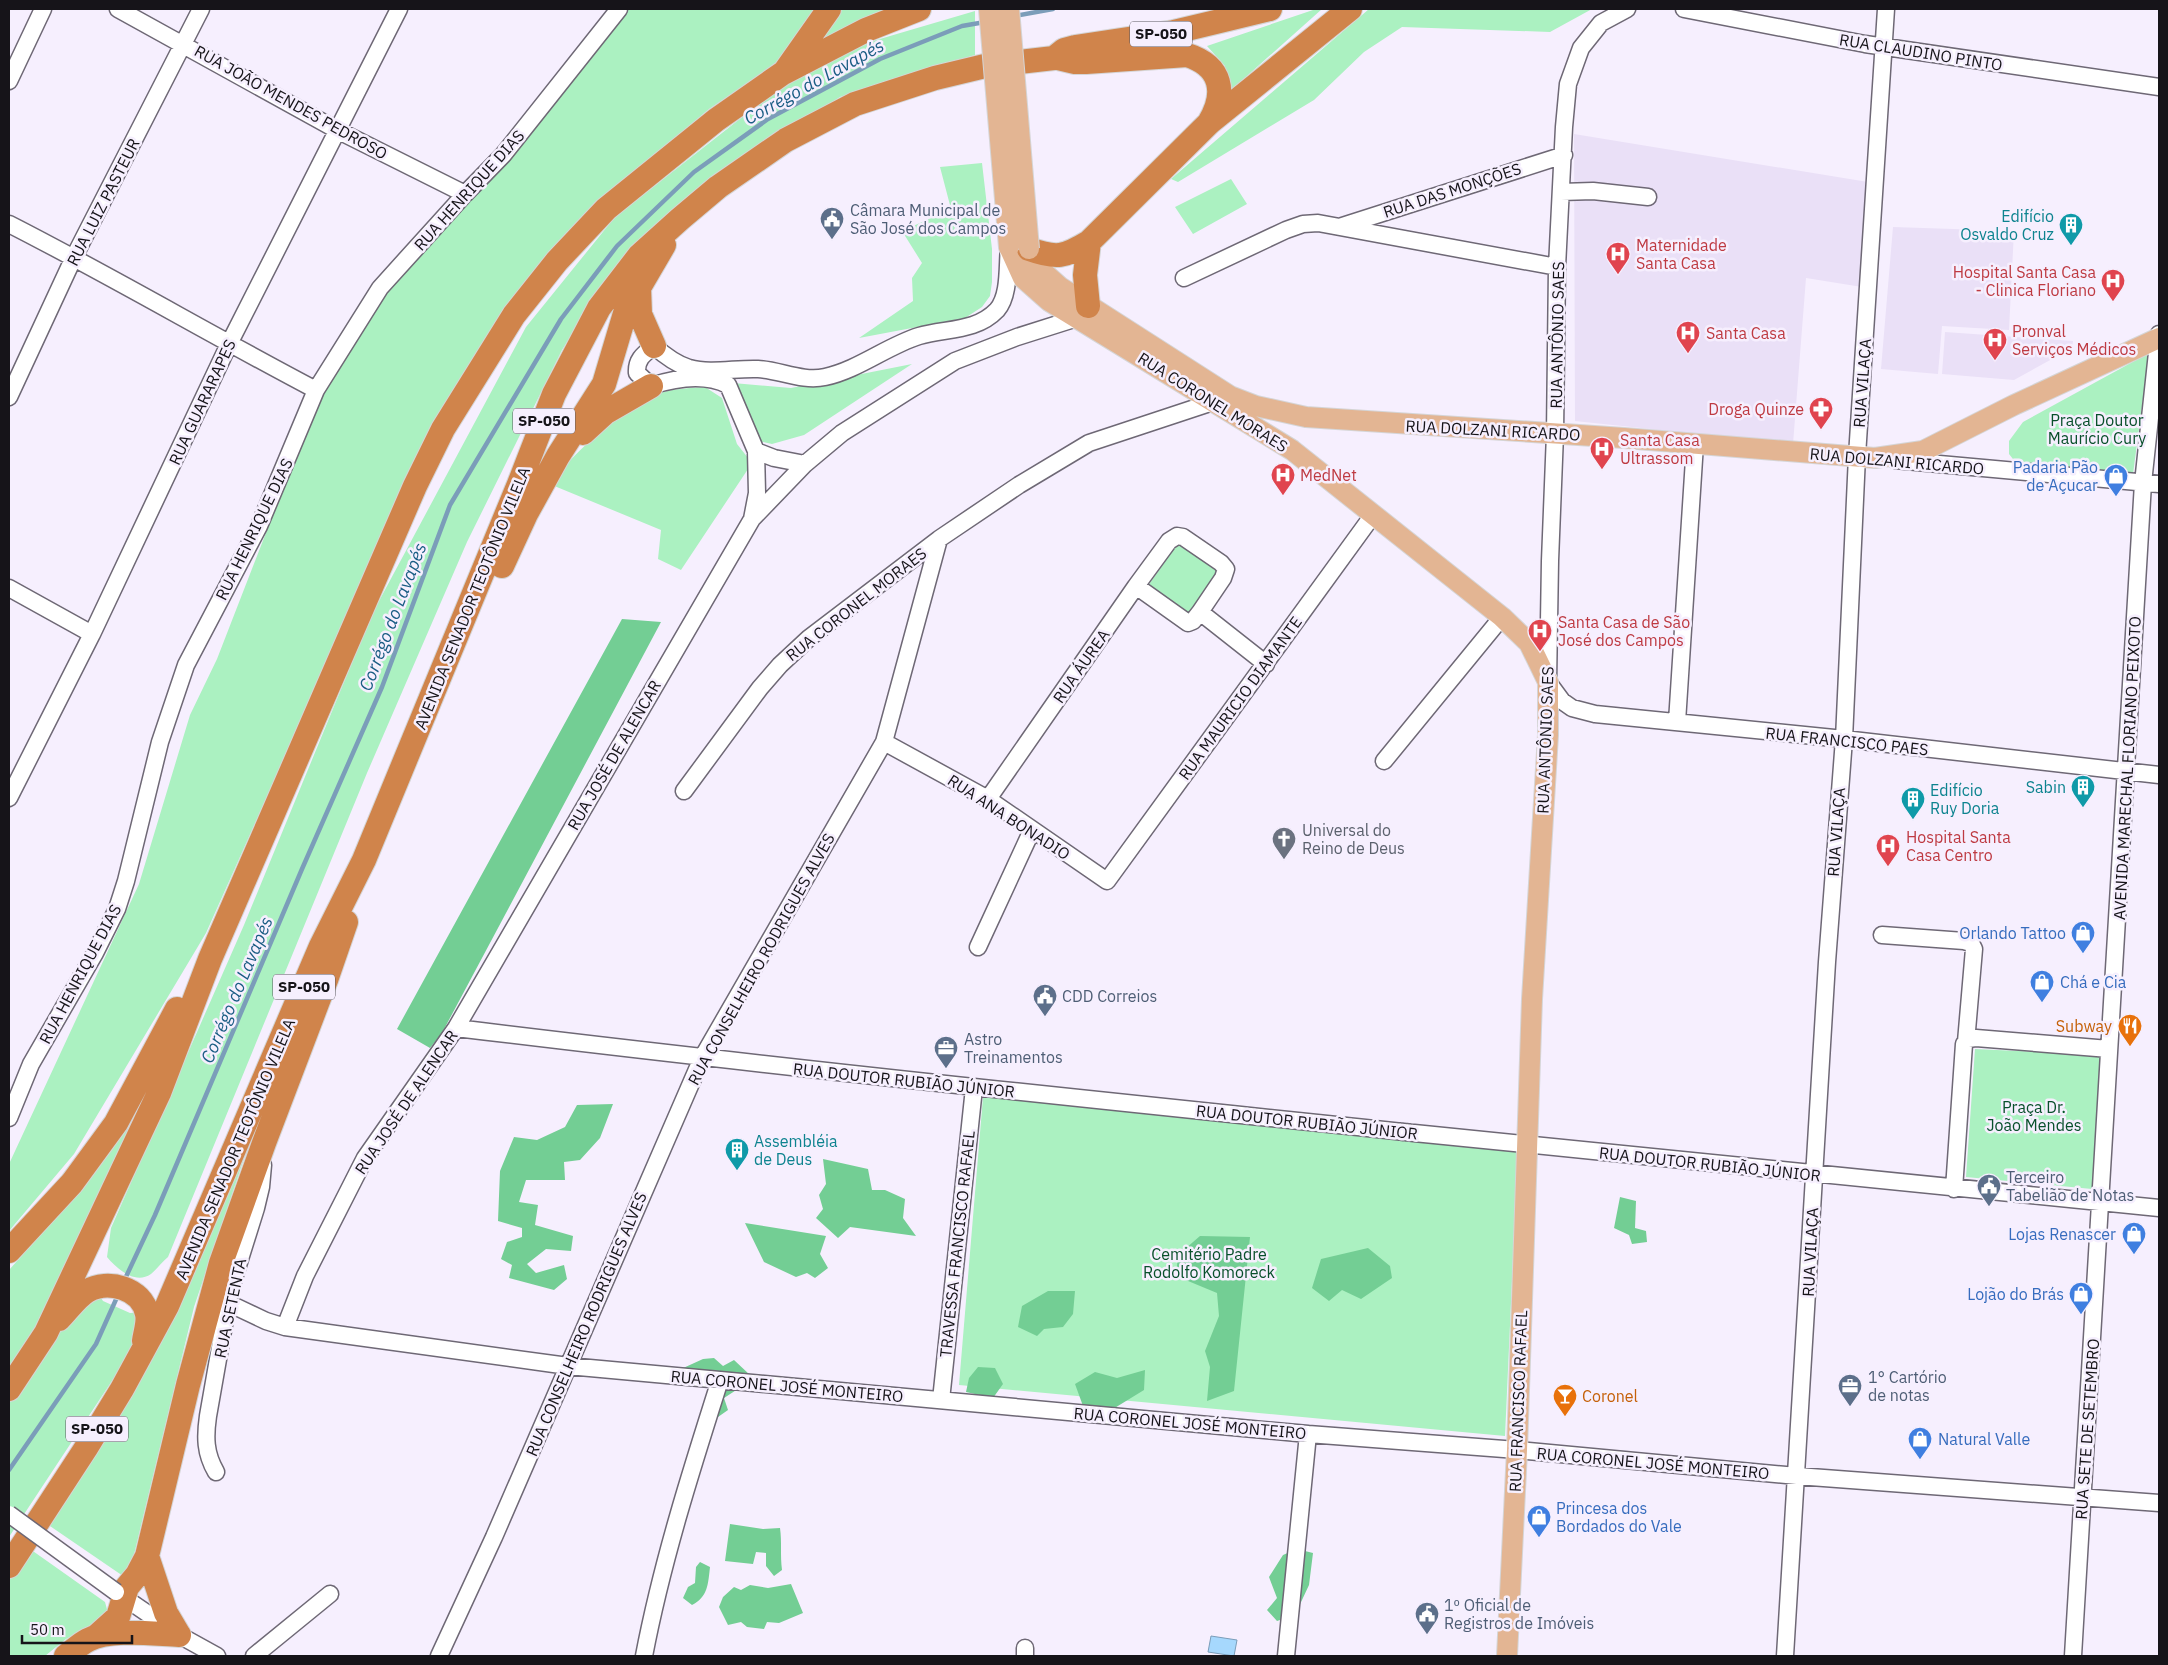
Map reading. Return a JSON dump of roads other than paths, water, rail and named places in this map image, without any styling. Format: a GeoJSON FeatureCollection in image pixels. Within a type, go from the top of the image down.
{"type":"FeatureCollection","features":[{"type":"Feature","properties":{"kind":"highway"},"geometry":{"type":"LineString","coordinates":[[783,73],[829,9]]}},
{"type":"Feature","properties":{"kind":"highway"},"geometry":{"type":"LineString","coordinates":[[9,1388],[46,1333],[159,1093],[210,959],[414,486],[443,429],[514,315],[557,262],[606,209],[716,120],[783,73],[866,30],[919,9]]}},
{"type":"Feature","properties":{"kind":"highway","name":"AVENIDA SENADOR TEOTÔNIO VILELA"},"geometry":{"type":"LineString","coordinates":[[9,1566],[81,1456],[176,1288],[321,946],[364,860],[554,394],[599,308],[639,256],[680,218],[718,187],[786,140],[855,104],[935,78],[985,66],[1054,58],[1064,50],[1075,47],[1174,32],[1270,9]]}},
{"type":"Feature","properties":{"kind":"highway"},"geometry":{"type":"LineString","coordinates":[[1019,248],[1048,256],[1057,256],[1066,255],[1089,242],[1209,123],[1350,9]]}},
{"type":"Feature","properties":{"kind":"highway"},"geometry":{"type":"LineString","coordinates":[[1054,58],[1074,62],[1187,55],[1198,58],[1210,66],[1216,74],[1218,82],[1217,105],[1209,123]]}},
{"type":"Feature","properties":{"kind":"highway"},"geometry":{"type":"LineString","coordinates":[[451,650],[476,619],[526,514],[558,456],[604,384],[626,310],[680,218]]}},
{"type":"Feature","properties":{"kind":"highway"},"geometry":{"type":"LineString","coordinates":[[1083,312],[1089,242]]}},
{"type":"Feature","properties":{"kind":"highway"},"geometry":{"type":"LineString","coordinates":[[639,287],[640,314],[654,346]]}},
{"type":"Feature","properties":{"kind":"highway"},"geometry":{"type":"LineString","coordinates":[[558,456],[606,412],[651,386]]}},
{"type":"Feature","properties":{"kind":"highway"},"geometry":{"type":"LineString","coordinates":[[98,1635],[118,1617],[121,1595],[137,1575],[147,1556],[209,1304],[221,1263],[326,980],[364,860]]}},
{"type":"Feature","properties":{"kind":"highway"},"geometry":{"type":"LineString","coordinates":[[9,1251],[72,1183],[116,1123],[178,1007],[210,959]]}},
{"type":"Feature","properties":{"kind":"highway"},"geometry":{"type":"LineString","coordinates":[[46,1333],[85,1292],[107,1285],[121,1287],[141,1300],[147,1314],[142,1351]]}},
{"type":"Feature","properties":{"kind":"highway"},"geometry":{"type":"LineString","coordinates":[[147,1556],[166,1613],[192,1645]]}},
{"type":"Feature","properties":{"kind":"highway"},"geometry":{"type":"LineString","coordinates":[[66,1656],[88,1639],[98,1635],[149,1633],[192,1645]]}},
{"type":"Feature","properties":{"kind":"main road"},"geometry":{"type":"LineString","coordinates":[[989,9],[1019,248]]}},
{"type":"Feature","properties":{"kind":"main road"},"geometry":{"type":"LineString","coordinates":[[1009,9],[1019,248]]}},
{"type":"Feature","properties":{"kind":"main road","name":"RUA DOLZANI RICARDO"},"geometry":{"type":"LineString","coordinates":[[1019,248],[1083,312],[1230,396],[1256,406],[1306,417],[1866,457]]}},
{"type":"Feature","properties":{"kind":"main road","name":"RUA CORONEL MORAES"},"geometry":{"type":"LineString","coordinates":[[1083,312],[1213,402],[1292,450],[1502,616],[1529,644],[1548,682]]}},
{"type":"Feature","properties":{"kind":"main road"},"geometry":{"type":"LineString","coordinates":[[1866,457],[1923,451],[2014,405],[2159,338]]}},
{"type":"Feature","properties":{"kind":"main road"},"geometry":{"type":"LineString","coordinates":[[1292,450],[1289,435],[1290,425],[1306,417]]}},
{"type":"Feature","properties":{"kind":"main road","name":"RUA ANTÔNIO SAES"},"geometry":{"type":"LineString","coordinates":[[1528,1145],[1532,999],[1548,735],[1548,682]]}},
{"type":"Feature","properties":{"kind":"main road","name":"RUA FRANCISCO RAFAEL"},"geometry":{"type":"LineString","coordinates":[[1507,1656],[1517,1450],[1528,1145]]}},
{"type":"Feature","properties":{"kind":"street"},"geometry":{"type":"LineString","coordinates":[[9,81],[43,9]]}},
{"type":"Feature","properties":{"kind":"street","name":"RUA JOÃO MENDES PEDROSO"},"geometry":{"type":"LineString","coordinates":[[118,9],[337,130],[465,194]]}},
{"type":"Feature","properties":{"kind":"street","name":"RUA LUIZ PASTEUR"},"geometry":{"type":"LineString","coordinates":[[9,397],[74,257],[201,9]]}},
{"type":"Feature","properties":{"kind":"street","name":"RUA GUARARAPES"},"geometry":{"type":"LineString","coordinates":[[9,798],[92,634],[229,344],[399,9]]}},
{"type":"Feature","properties":{"kind":"street","name":"RUA HENRIQUE DIAS"},"geometry":{"type":"LineString","coordinates":[[9,1118],[31,1064],[117,909],[126,881],[160,742],[186,666],[259,526],[316,390],[380,288],[503,155],[619,9]]}},
{"type":"Feature","properties":{"kind":"street"},"geometry":{"type":"LineString","coordinates":[[1564,155],[1564,127],[1568,84],[1581,48],[1601,24],[1616,12],[1627,9]]}},
{"type":"Feature","properties":{"kind":"street","name":"RUA CLAUDINO PINTO"},"geometry":{"type":"LineString","coordinates":[[1684,9],[1884,47],[2159,87]]}},
{"type":"Feature","properties":{"kind":"street","name":"RUA VILAÇA"},"geometry":{"type":"LineString","coordinates":[[1785,1656],[1828,943],[1866,457],[1886,9]]}},
{"type":"Feature","properties":{"kind":"street","name":"RUA ANTÔNIO SAES"},"geometry":{"type":"LineString","coordinates":[[1548,682],[1555,434],[1557,267],[1564,155]]}},
{"type":"Feature","properties":{"kind":"street","name":"RUA DAS MONÇÕES"},"geometry":{"type":"LineString","coordinates":[[1341,226],[1564,155]]}},
{"type":"Feature","properties":{"kind":"street"},"geometry":{"type":"LineString","coordinates":[[1562,192],[1593,191],[1648,197]]}},
{"type":"Feature","properties":{"kind":"street","name":"RUA DAS MONÇÕES"},"geometry":{"type":"LineString","coordinates":[[1184,278],[1286,230],[1303,224],[1318,223],[1557,267]]}},
{"type":"Feature","properties":{"kind":"street"},"geometry":{"type":"LineString","coordinates":[[9,224],[74,257],[229,344],[316,390]]}},
{"type":"Feature","properties":{"kind":"street"},"geometry":{"type":"LineString","coordinates":[[752,519],[756,493],[756,451],[728,385],[720,381],[694,378],[651,386],[637,373],[642,355],[654,346],[672,360],[691,368],[704,370],[760,369],[798,377],[823,378],[838,374],[911,338],[963,329],[988,317],[1002,303],[1019,248]]}},
{"type":"Feature","properties":{"kind":"street","name":"RUA JOSÉ DE ALENCAR"},"geometry":{"type":"LineString","coordinates":[[285,1327],[305,1276],[358,1170],[456,1028],[752,519],[805,464],[842,433],[956,361],[1083,312]]}},
{"type":"Feature","properties":{"kind":"street"},"geometry":{"type":"LineString","coordinates":[[956,361],[965,341],[963,329]]}},
{"type":"Feature","properties":{"kind":"street","name":"AVENIDA MARECHAL FLORIANO PEIXOTO"},"geometry":{"type":"LineString","coordinates":[[2102,1202],[2126,771],[2151,484],[2159,334]]}},
{"type":"Feature","properties":{"kind":"street"},"geometry":{"type":"LineString","coordinates":[[939,539],[1019,485],[1089,443],[1213,402]]}},
{"type":"Feature","properties":{"kind":"street"},"geometry":{"type":"LineString","coordinates":[[1677,722],[1695,444]]}},
{"type":"Feature","properties":{"kind":"street"},"geometry":{"type":"LineString","coordinates":[[756,451],[774,458],[805,464]]}},
{"type":"Feature","properties":{"kind":"street","name":"RUA DOLZANI RICARDO"},"geometry":{"type":"LineString","coordinates":[[1866,457],[2151,484]]}},
{"type":"Feature","properties":{"kind":"street","name":"RUA MAURICIO DIAMANTE"},"geometry":{"type":"LineString","coordinates":[[1106,881],[1373,515]]}},
{"type":"Feature","properties":{"kind":"street","name":"RUA ÁUREA"},"geometry":{"type":"LineString","coordinates":[[988,799],[1136,586],[1170,541],[1177,536],[1183,537],[1221,563],[1226,569],[1223,578],[1200,612]]}},
{"type":"Feature","properties":{"kind":"street","name":"RUA CONSELHEIRO RODRIGUES ALVES"},"geometry":{"type":"LineString","coordinates":[[438,1656],[494,1537],[702,1058],[884,742],[939,539]]}},
{"type":"Feature","properties":{"kind":"street","name":"RUA CORONEL MORAES"},"geometry":{"type":"LineString","coordinates":[[684,791],[760,688],[780,665],[809,638],[939,539]]}},
{"type":"Feature","properties":{"kind":"street"},"geometry":{"type":"LineString","coordinates":[[1136,586],[1188,623],[1193,621],[1200,612],[1266,664]]}},
{"type":"Feature","properties":{"kind":"street"},"geometry":{"type":"LineString","coordinates":[[9,588],[92,634]]}},
{"type":"Feature","properties":{"kind":"street"},"geometry":{"type":"LineString","coordinates":[[1384,761],[1502,616]]}},
{"type":"Feature","properties":{"kind":"street","name":"RUA FRANCISCO PAES"},"geometry":{"type":"LineString","coordinates":[[1548,682],[1562,701],[1572,708],[1595,714],[1844,739],[2159,775]]}},
{"type":"Feature","properties":{"kind":"street","name":"RUA ANA BONADIO"},"geometry":{"type":"LineString","coordinates":[[884,742],[988,799],[1106,881]]}},
{"type":"Feature","properties":{"kind":"street"},"geometry":{"type":"LineString","coordinates":[[978,947],[1032,830]]}},
{"type":"Feature","properties":{"kind":"street"},"geometry":{"type":"LineString","coordinates":[[1882,935],[1964,941],[1971,943],[1974,949],[1954,1189]]}},
{"type":"Feature","properties":{"kind":"street","name":"RUA DOUTOR RUBIÃO JÚNIOR"},"geometry":{"type":"LineString","coordinates":[[456,1028],[974,1088],[1814,1175],[2159,1208]]}},
{"type":"Feature","properties":{"kind":"street"},"geometry":{"type":"LineString","coordinates":[[1966,1042],[1968,1039],[1976,1038],[2110,1049]]}},
{"type":"Feature","properties":{"kind":"street","name":"TRAVESSA FRANCISCO RAFAEL"},"geometry":{"type":"LineString","coordinates":[[941,1400],[974,1088]]}},
{"type":"Feature","properties":{"kind":"street","name":"RUA SETENTA"},"geometry":{"type":"LineString","coordinates":[[216,1472],[210,1461],[205,1436],[228,1303],[260,1194],[264,1143]]}},
{"type":"Feature","properties":{"kind":"street","name":"RUA SETE DE SETEMBRO"},"geometry":{"type":"LineString","coordinates":[[2073,1656],[2102,1202]]}},
{"type":"Feature","properties":{"kind":"street","name":"RUA CORONEL JOSÉ MONTEIRO"},"geometry":{"type":"LineString","coordinates":[[228,1303],[266,1321],[285,1327],[568,1366],[1308,1434],[1517,1450],[1797,1476],[2083,1499],[2159,1503]]}},
{"type":"Feature","properties":{"kind":"street"},"geometry":{"type":"LineString","coordinates":[[644,1656],[651,1617],[682,1499],[720,1380]]}},
{"type":"Feature","properties":{"kind":"street"},"geometry":{"type":"LineString","coordinates":[[1286,1656],[1308,1434]]}},
{"type":"Feature","properties":{"kind":"street"},"geometry":{"type":"LineString","coordinates":[[9,1514],[192,1645],[217,1656]]}},
{"type":"Feature","properties":{"kind":"street"},"geometry":{"type":"LineString","coordinates":[[254,1656],[330,1594]]}},
{"type":"Feature","properties":{"kind":"water"},"geometry":{"type":"Polygon","coordinates":[[[1211,1636],[1237,1640],[1234,1656],[1208,1652],[1211,1636]]]}},
{"type":"Feature","properties":{"kind":"waterway","name":"Corrégo do Lavapés"},"geometry":{"type":"LineString","coordinates":[[1015,16],[1053,9]]}},
{"type":"Feature","properties":{"kind":"waterway","name":"Corrégo do Lavapés"},"geometry":{"type":"LineString","coordinates":[[124,1281],[155,1215],[302,869],[382,687],[450,505],[561,319],[617,246],[694,172],[768,119],[880,59],[962,26],[985,22]]}},
{"type":"Feature","properties":{"kind":"waterway","name":"Corrégo do Lavapés"},"geometry":{"type":"LineString","coordinates":[[9,1470],[96,1344],[118,1295]]}},
{"type":"Feature","properties":{"kind":"place","name":"Câmara Municipal de São José dos Campos"},"geometry":{"type":"Point","coordinates":[832,240]}},
{"type":"Feature","properties":{"kind":"place","name":"Edifício Osvaldo Cruz"},"geometry":{"type":"Point","coordinates":[2071,246]}},
{"type":"Feature","properties":{"kind":"place","name":"Maternidade Santa Casa"},"geometry":{"type":"Point","coordinates":[1618,275]}},
{"type":"Feature","properties":{"kind":"place","name":"Hospital Santa Casa - Clinica Floriano"},"geometry":{"type":"Point","coordinates":[2113,302]}},
{"type":"Feature","properties":{"kind":"place","name":"Santa Casa"},"geometry":{"type":"Point","coordinates":[1688,354]}},
{"type":"Feature","properties":{"kind":"place","name":"Pronval Serviços Médicos"},"geometry":{"type":"Point","coordinates":[1995,361]}},
{"type":"Feature","properties":{"kind":"place","name":"Droga Quinze"},"geometry":{"type":"Point","coordinates":[1821,430]}},
{"type":"Feature","properties":{"kind":"place","name":"Santa Casa Ultrassom"},"geometry":{"type":"Point","coordinates":[1602,470]}},
{"type":"Feature","properties":{"kind":"place","name":"MedNet"},"geometry":{"type":"Point","coordinates":[1283,496]}},
{"type":"Feature","properties":{"kind":"place","name":"Padaria Pão de Açucar"},"geometry":{"type":"Point","coordinates":[2116,497]}},
{"type":"Feature","properties":{"kind":"place","name":"Santa Casa de São José dos Campos"},"geometry":{"type":"Point","coordinates":[1540,652]}},
{"type":"Feature","properties":{"kind":"place","name":"Sabin"},"geometry":{"type":"Point","coordinates":[2083,808]}},
{"type":"Feature","properties":{"kind":"place","name":"Edifício Ruy Doria"},"geometry":{"type":"Point","coordinates":[1913,820]}},
{"type":"Feature","properties":{"kind":"place","name":"Universal do Reino de Deus"},"geometry":{"type":"Point","coordinates":[1284,860]}},
{"type":"Feature","properties":{"kind":"place","name":"Hospital Santa Casa Centro"},"geometry":{"type":"Point","coordinates":[1888,867]}},
{"type":"Feature","properties":{"kind":"place","name":"Orlando Tattoo"},"geometry":{"type":"Point","coordinates":[2083,954]}},
{"type":"Feature","properties":{"kind":"place","name":"Chá e Cia"},"geometry":{"type":"Point","coordinates":[2042,1003]}},
{"type":"Feature","properties":{"kind":"place","name":"CDD Correios"},"geometry":{"type":"Point","coordinates":[1045,1017]}},
{"type":"Feature","properties":{"kind":"place","name":"Subway"},"geometry":{"type":"Point","coordinates":[2130,1047]}},
{"type":"Feature","properties":{"kind":"place","name":"Astro Treinamentos"},"geometry":{"type":"Point","coordinates":[946,1069]}},
{"type":"Feature","properties":{"kind":"place","name":"Assembléia de Deus"},"geometry":{"type":"Point","coordinates":[737,1171]}},
{"type":"Feature","properties":{"kind":"place","name":"Terceiro Tabelião de Notas"},"geometry":{"type":"Point","coordinates":[1989,1207]}},
{"type":"Feature","properties":{"kind":"place","name":"Lojas Renascer"},"geometry":{"type":"Point","coordinates":[2134,1255]}},
{"type":"Feature","properties":{"kind":"place","name":"Lojão do Brás"},"geometry":{"type":"Point","coordinates":[2081,1315]}},
{"type":"Feature","properties":{"kind":"place","name":"1° Cartório de notas"},"geometry":{"type":"Point","coordinates":[1850,1407]}},
{"type":"Feature","properties":{"kind":"place","name":"Coronel"},"geometry":{"type":"Point","coordinates":[1565,1417]}},
{"type":"Feature","properties":{"kind":"place","name":"Natural Valle"},"geometry":{"type":"Point","coordinates":[1920,1460]}},
{"type":"Feature","properties":{"kind":"place","name":"Princesa dos Bordados do Vale"},"geometry":{"type":"Point","coordinates":[1539,1538]}},
{"type":"Feature","properties":{"kind":"place","name":"1º Oficial de Registros de Imóveis"},"geometry":{"type":"Point","coordinates":[1427,1635]}},
{"type":"Feature","properties":{"kind":"park label","name":"Praça Doutor Maurício Cury"},"geometry":{"type":"Point","coordinates":[2097,429]}},
{"type":"Feature","properties":{"kind":"park label","name":"Praça Dr. João Mendes"},"geometry":{"type":"Point","coordinates":[2034,1116]}},
{"type":"Feature","properties":{"kind":"park label","name":"Cemitério Padre Rodolfo Komoreck"},"geometry":{"type":"Point","coordinates":[1209,1263]}}]}
